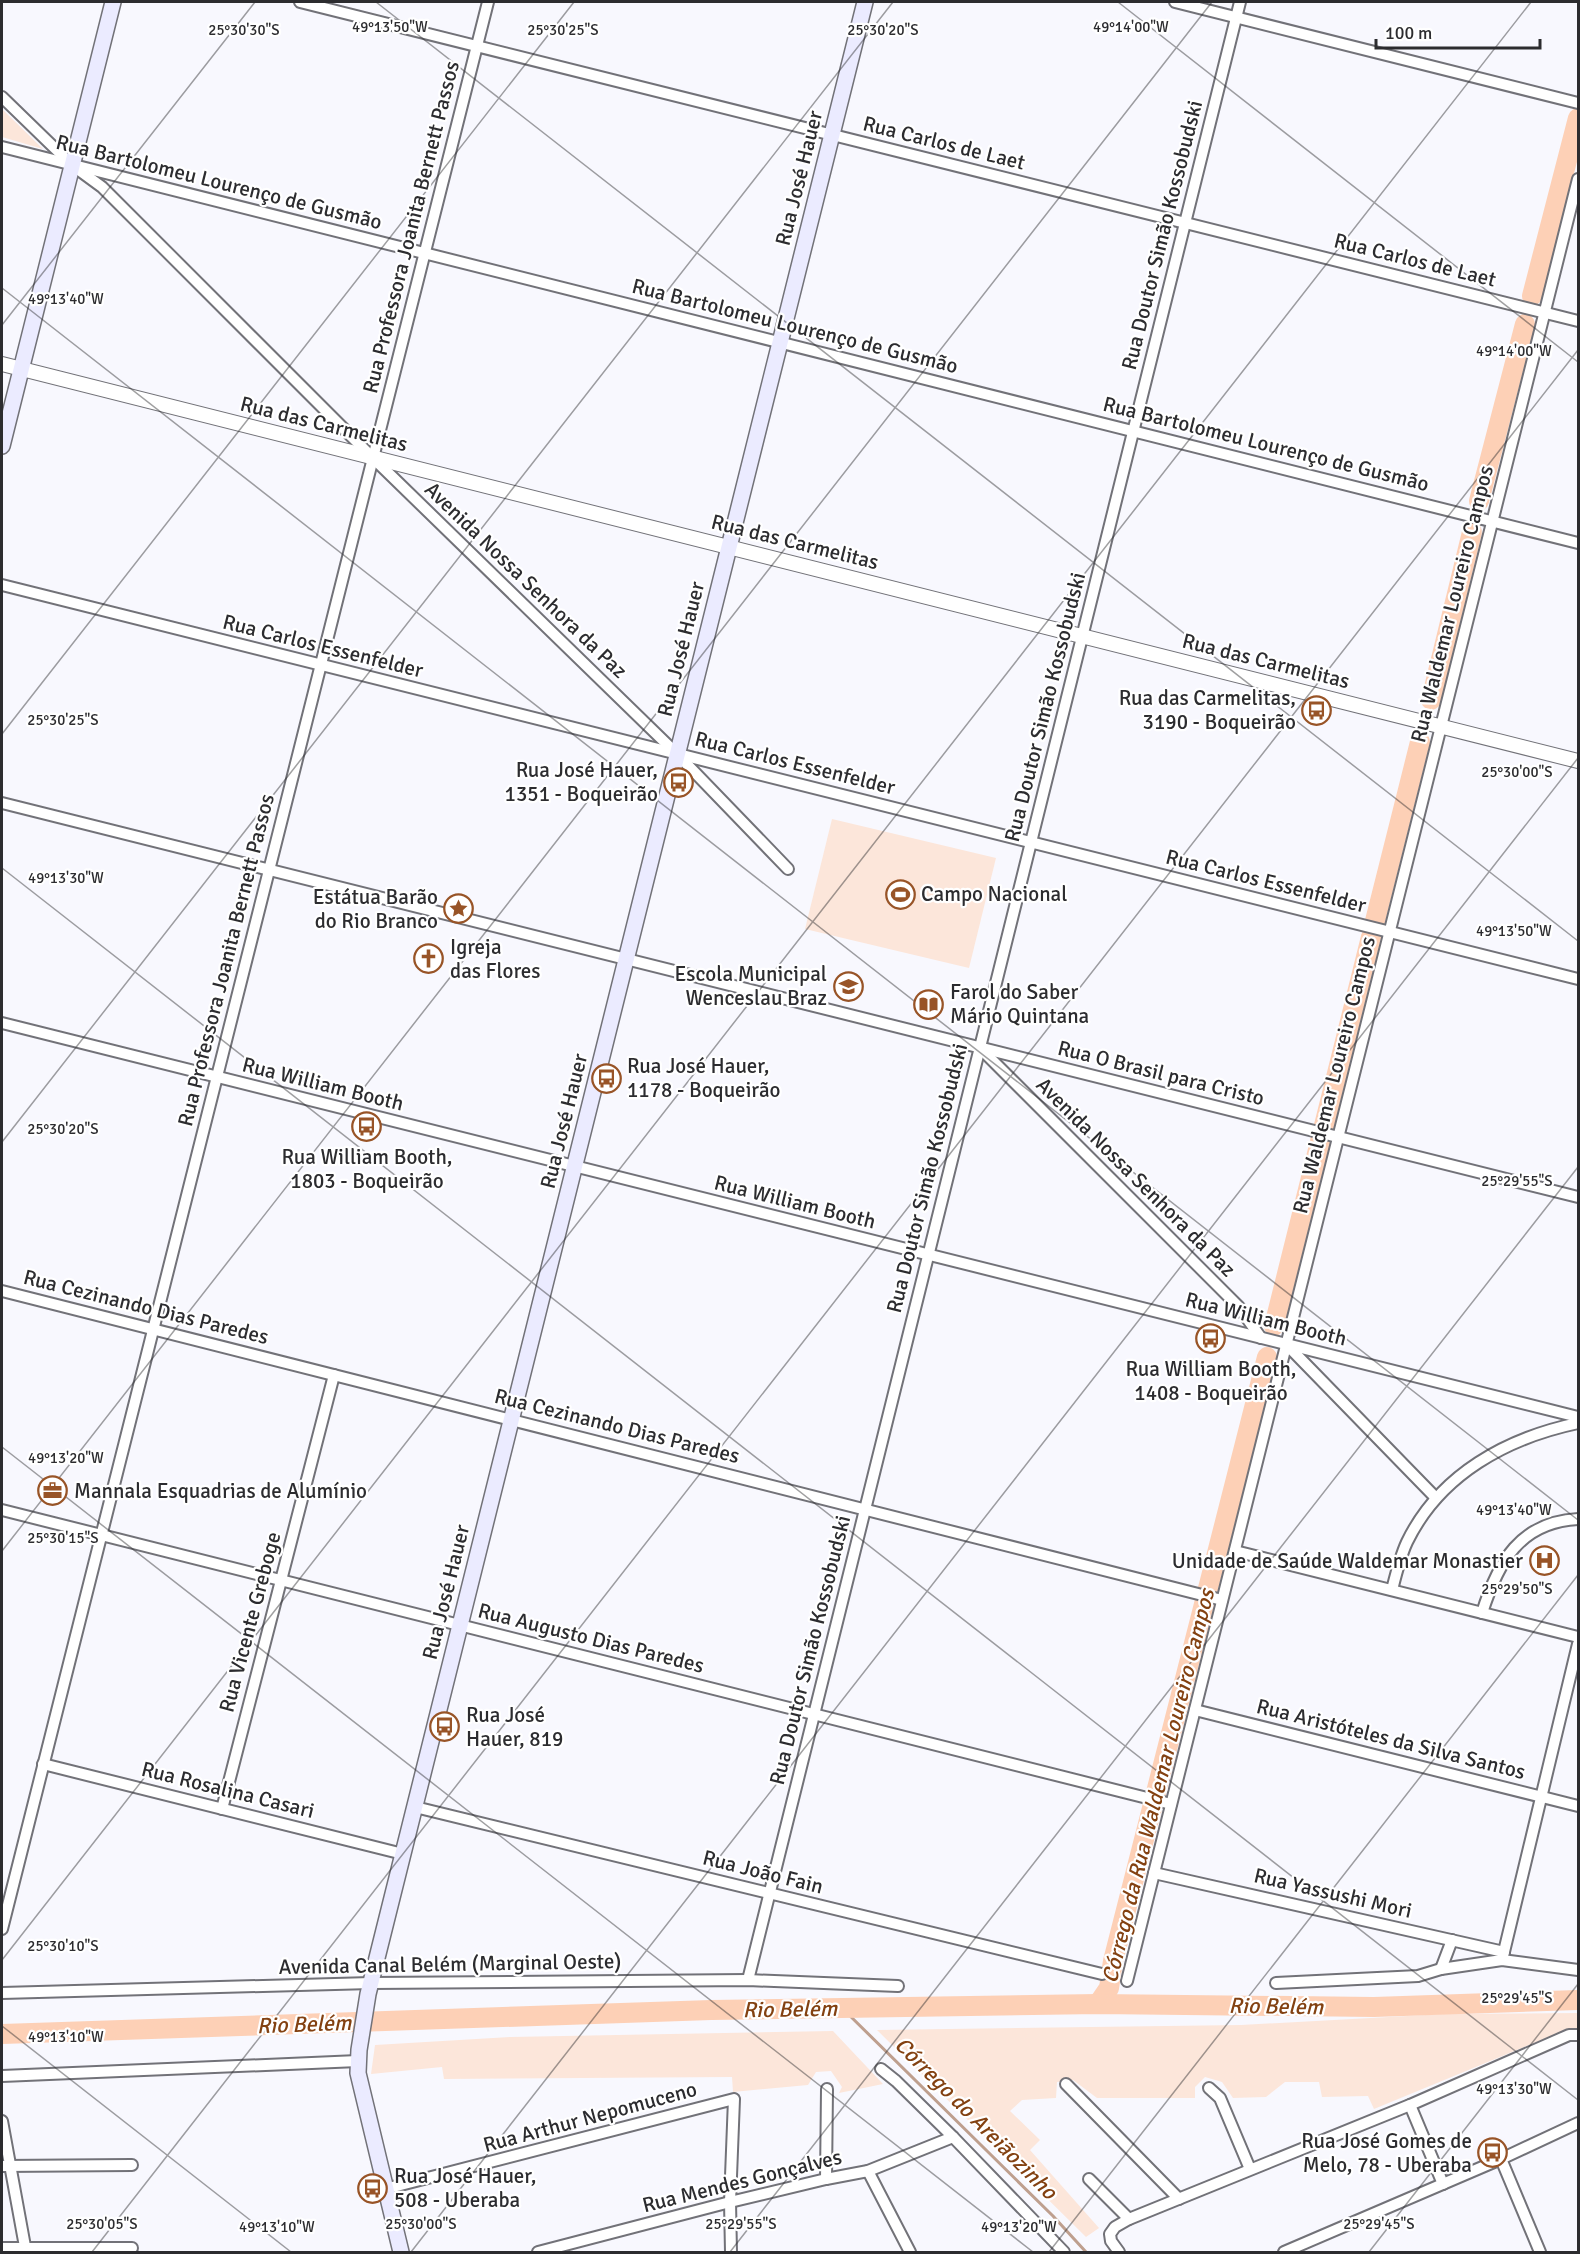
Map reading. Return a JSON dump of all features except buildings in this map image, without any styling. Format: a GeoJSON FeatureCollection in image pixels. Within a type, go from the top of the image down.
{"type":"FeatureCollection","features":[{"type":"Feature","properties":{"kind":"main road"},"geometry":{"type":"LineString","coordinates":[[2,446],[113,2]]}},
{"type":"Feature","properties":{"kind":"main road","name":"Rua José Hauer"},"geometry":{"type":"LineString","coordinates":[[401,2253],[361,2089],[358,2055],[369,1989],[865,2]]}},
{"type":"Feature","properties":{"kind":"street","name":"Rua Carlos de Laet"},"geometry":{"type":"LineString","coordinates":[[300,2],[1578,321]]}},
{"type":"Feature","properties":{"kind":"street","name":"Rua Professora Joanita Bernett Passos"},"geometry":{"type":"LineString","coordinates":[[2,1929],[488,2]]}},
{"type":"Feature","properties":{"kind":"street"},"geometry":{"type":"LineString","coordinates":[[1175,2],[1578,103]]}},
{"type":"Feature","properties":{"kind":"street","name":"Rua Doutor Simão Kossobudski"},"geometry":{"type":"LineString","coordinates":[[748,1980],[1240,2]]}},
{"type":"Feature","properties":{"kind":"street","name":"Avenida Nossa Senhora da Paz"},"geometry":{"type":"LineString","coordinates":[[2,97],[72,165],[102,188],[373,458],[677,754],[788,868]]}},
{"type":"Feature","properties":{"kind":"street","name":"Rua Bartolomeu Lourenço de Gusmão"},"geometry":{"type":"LineString","coordinates":[[2,147],[1578,543]]}},
{"type":"Feature","properties":{"kind":"street","name":"Rua Waldemar Loureiro Campos"},"geometry":{"type":"LineString","coordinates":[[1127,1981],[1154,1873],[1167,1803],[1195,1710],[1218,1598],[1235,1551],[1578,179]]}},
{"type":"Feature","properties":{"kind":"street","name":"Rua das Carmelitas"},"geometry":{"type":"LineString","coordinates":[[2,364],[1578,761]]}},
{"type":"Feature","properties":{"kind":"street","name":"Rua Carlos Essenfelder"},"geometry":{"type":"LineString","coordinates":[[2,585],[1578,979]]}},
{"type":"Feature","properties":{"kind":"street","name":"Rua O Brasil para Cristo"},"geometry":{"type":"LineString","coordinates":[[2,803],[1578,1197]]}},
{"type":"Feature","properties":{"kind":"street","name":"Rua William Booth"},"geometry":{"type":"LineString","coordinates":[[2,1023],[1578,1418]]}},
{"type":"Feature","properties":{"kind":"street","name":"Avenida Nossa Senhora da Paz"},"geometry":{"type":"LineString","coordinates":[[980,1048],[1239,1307],[1261,1338]]}},
{"type":"Feature","properties":{"kind":"street","name":"Rua Cezinando Dias Paredes"},"geometry":{"type":"LineString","coordinates":[[2,1291],[1218,1598]]}},
{"type":"Feature","properties":{"kind":"street"},"geometry":{"type":"LineString","coordinates":[[1286,1345],[1436,1498]]}},
{"type":"Feature","properties":{"kind":"street","name":"Rua Vicente Greboge"},"geometry":{"type":"LineString","coordinates":[[222,1809],[334,1375]]}},
{"type":"Feature","properties":{"kind":"street"},"geometry":{"type":"LineString","coordinates":[[1392,1590],[1407,1543],[1417,1525],[1436,1498],[1469,1467],[1529,1437],[1578,1423]]}},
{"type":"Feature","properties":{"kind":"street","name":"Rua Augusto Dias Paredes"},"geometry":{"type":"LineString","coordinates":[[2,1510],[1167,1803]]}},
{"type":"Feature","properties":{"kind":"street"},"geometry":{"type":"LineString","coordinates":[[1482,1613],[1497,1571],[1518,1543],[1532,1532],[1547,1525],[1566,1519],[1578,1519]]}},
{"type":"Feature","properties":{"kind":"street"},"geometry":{"type":"LineString","coordinates":[[1235,1551],[1578,1637]]}},
{"type":"Feature","properties":{"kind":"street"},"geometry":{"type":"LineString","coordinates":[[1503,1956],[1578,1644]]}},
{"type":"Feature","properties":{"kind":"street","name":"Rua Aristóteles da Silva Santos"},"geometry":{"type":"LineString","coordinates":[[1195,1710],[1578,1806]]}},
{"type":"Feature","properties":{"kind":"street","name":"Rua Rosalina Casari"},"geometry":{"type":"LineString","coordinates":[[43,1764],[403,1854]]}},
{"type":"Feature","properties":{"kind":"street","name":"Rua João Fain"},"geometry":{"type":"LineString","coordinates":[[414,1807],[1102,1974]]}},
{"type":"Feature","properties":{"kind":"street","name":"Rua Yassushi Mori"},"geometry":{"type":"LineString","coordinates":[[1154,1873],[1452,1940],[1503,1956]]}},
{"type":"Feature","properties":{"kind":"street"},"geometry":{"type":"LineString","coordinates":[[1441,1969],[1452,1940]]}},
{"type":"Feature","properties":{"kind":"street"},"geometry":{"type":"LineString","coordinates":[[1276,1983],[1418,1976],[1503,1956],[1578,1970]]}},
{"type":"Feature","properties":{"kind":"street","name":"Avenida Canal Belém (Marginal Oeste)"},"geometry":{"type":"LineString","coordinates":[[2,1993],[369,1989],[748,1980],[898,1986]]}},
{"type":"Feature","properties":{"kind":"street"},"geometry":{"type":"LineString","coordinates":[[1119,2253],[1111,2241],[1110,2234],[1115,2227],[1129,2219],[1410,2105],[1569,2035],[1578,2035]]}},
{"type":"Feature","properties":{"kind":"street"},"geometry":{"type":"LineString","coordinates":[[2,2076],[358,2055]]}},
{"type":"Feature","properties":{"kind":"street"},"geometry":{"type":"LineString","coordinates":[[881,2069],[953,2137],[1064,2253]]}},
{"type":"Feature","properties":{"kind":"street"},"geometry":{"type":"LineString","coordinates":[[1066,2084],[1179,2199]]}},
{"type":"Feature","properties":{"kind":"street"},"geometry":{"type":"LineString","coordinates":[[1209,2088],[1220,2098],[1250,2169]]}},
{"type":"Feature","properties":{"kind":"street"},"geometry":{"type":"LineString","coordinates":[[826,2179],[827,2089]]}},
{"type":"Feature","properties":{"kind":"street","name":"Rua Arthur Nepomuceno"},"geometry":{"type":"LineString","coordinates":[[386,2189],[734,2100],[730,2202]]}},
{"type":"Feature","properties":{"kind":"street"},"geometry":{"type":"LineString","coordinates":[[1410,2105],[1443,2184]]}},
{"type":"Feature","properties":{"kind":"street"},"geometry":{"type":"LineString","coordinates":[[2,2121],[6,2166],[25,2250]]}},
{"type":"Feature","properties":{"kind":"street"},"geometry":{"type":"LineString","coordinates":[[1284,2253],[1578,2123]]}},
{"type":"Feature","properties":{"kind":"street","name":"Rua Mendes Gonçalves"},"geometry":{"type":"LineString","coordinates":[[538,2253],[730,2202],[868,2171],[953,2137]]}},
{"type":"Feature","properties":{"kind":"street"},"geometry":{"type":"LineString","coordinates":[[1501,2159],[1540,2253]]}},
{"type":"Feature","properties":{"kind":"street"},"geometry":{"type":"LineString","coordinates":[[6,2166],[132,2165]]}},
{"type":"Feature","properties":{"kind":"street"},"geometry":{"type":"LineString","coordinates":[[868,2171],[910,2253]]}},
{"type":"Feature","properties":{"kind":"street"},"geometry":{"type":"LineString","coordinates":[[1089,2179],[1129,2219]]}},
{"type":"Feature","properties":{"kind":"street"},"geometry":{"type":"LineString","coordinates":[[730,2202],[731,2253]]}},
{"type":"Feature","properties":{"kind":"street"},"geometry":{"type":"LineString","coordinates":[[2,2248],[25,2250],[132,2248]]}},
{"type":"Feature","properties":{"kind":"shaded area"},"geometry":{"type":"Polygon","coordinates":[[[2,109],[43,149],[2,137],[2,109]]]}},
{"type":"Feature","properties":{"kind":"shaded area","name":"Campo Nacional"},"geometry":{"type":"Polygon","coordinates":[[[832,819],[996,858],[969,968],[805,929],[832,819]]]}},
{"type":"Feature","properties":{"kind":"shaded area"},"geometry":{"type":"Polygon","coordinates":[[[1578,2013],[1578,2030],[1563,2031],[1374,2109],[1368,2096],[1322,2097],[1319,2082],[1285,2082],[1266,2097],[1233,2098],[1222,2082],[1205,2077],[1195,2087],[1195,2098],[1097,2098],[1073,2080],[1057,2082],[1056,2098],[1022,2100],[1010,2111],[1040,2140],[1030,2150],[1099,2228],[1086,2237],[877,2030],[1241,2025],[1444,2014],[1578,2013]]]}},
{"type":"Feature","properties":{"kind":"shaded area"},"geometry":{"type":"Polygon","coordinates":[[[833,2031],[883,2084],[839,2093],[842,2087],[831,2071],[816,2072],[808,2085],[733,2092],[732,2077],[444,2079],[442,2067],[371,2074],[375,2045],[510,2037],[833,2031]]]}},
{"type":"Feature","properties":{"kind":"waterway","name":"Córrego da Rua Waldemar Loureiro Campos"},"geometry":{"type":"LineString","coordinates":[[1532,296],[1578,118]]}},
{"type":"Feature","properties":{"kind":"waterway","name":"Córrego da Rua Waldemar Loureiro Campos"},"geometry":{"type":"LineString","coordinates":[[1479,501],[1525,324]]}},
{"type":"Feature","properties":{"kind":"waterway","name":"Córrego da Rua Waldemar Loureiro Campos"},"geometry":{"type":"LineString","coordinates":[[1431,700],[1472,532]]}},
{"type":"Feature","properties":{"kind":"waterway","name":"Córrego da Rua Waldemar Loureiro Campos"},"geometry":{"type":"LineString","coordinates":[[1375,921],[1420,742]]}},
{"type":"Feature","properties":{"kind":"waterway","name":"Córrego da Rua Waldemar Loureiro Campos"},"geometry":{"type":"LineString","coordinates":[[1274,1326],[1371,937]]}},
{"type":"Feature","properties":{"kind":"waterway","name":"Córrego da Rua Waldemar Loureiro Campos"},"geometry":{"type":"LineString","coordinates":[[1098,2004],[1109,1988],[1113,1961],[1267,1357]]}},
{"type":"Feature","properties":{"kind":"waterway","name":"Rio Belém"},"geometry":{"type":"LineString","coordinates":[[2,2034],[711,2010],[1098,2004],[1374,2007],[1578,2000]]}},
{"type":"Feature","properties":{"kind":"waterway","name":"Córrego do Areiãozinho"},"geometry":{"type":"LineString","coordinates":[[842,2008],[1053,2216],[1086,2252]]}},
{"type":"Feature","properties":{"kind":"place","name":"Rua das Carmelitas, 3190 - Boqueirão"},"geometry":{"type":"Point","coordinates":[1317,710]}},
{"type":"Feature","properties":{"kind":"place","name":"Rua José Hauer, 1351 - Boqueirão"},"geometry":{"type":"Point","coordinates":[679,782]}},
{"type":"Feature","properties":{"kind":"place","name":"Campo Nacional"},"geometry":{"type":"Point","coordinates":[900,894]}},
{"type":"Feature","properties":{"kind":"place","name":"Estátua Barão do Rio Branco"},"geometry":{"type":"Point","coordinates":[459,909]}},
{"type":"Feature","properties":{"kind":"place","name":"Igreja das Flores"},"geometry":{"type":"Point","coordinates":[429,959]}},
{"type":"Feature","properties":{"kind":"place","name":"Escola Municipal Wenceslau Braz"},"geometry":{"type":"Point","coordinates":[848,986]}},
{"type":"Feature","properties":{"kind":"place","name":"Farol do Saber Mário Quintana"},"geometry":{"type":"Point","coordinates":[929,1004]}},
{"type":"Feature","properties":{"kind":"place","name":"Rua José Hauer, 1178 - Boqueirão"},"geometry":{"type":"Point","coordinates":[606,1078]}},
{"type":"Feature","properties":{"kind":"place","name":"Rua William Booth, 1803 - Boqueirão"},"geometry":{"type":"Point","coordinates":[367,1126]}},
{"type":"Feature","properties":{"kind":"place","name":"Rua William Booth, 1408 - Boqueirão"},"geometry":{"type":"Point","coordinates":[1211,1338]}},
{"type":"Feature","properties":{"kind":"place","name":"Mannala Esquadrias de Alumínio"},"geometry":{"type":"Point","coordinates":[53,1491]}},
{"type":"Feature","properties":{"kind":"place","name":"Unidade de Saúde Waldemar Monastier"},"geometry":{"type":"Point","coordinates":[1544,1561]}},
{"type":"Feature","properties":{"kind":"place","name":"Rua José Hauer, 819"},"geometry":{"type":"Point","coordinates":[445,1727]}},
{"type":"Feature","properties":{"kind":"place","name":"Rua José Gomes de Melo, 78 - Uberaba"},"geometry":{"type":"Point","coordinates":[1493,2153]}},
{"type":"Feature","properties":{"kind":"place","name":"Rua José Hauer, 508 - Uberaba"},"geometry":{"type":"Point","coordinates":[373,2188]}}]}
